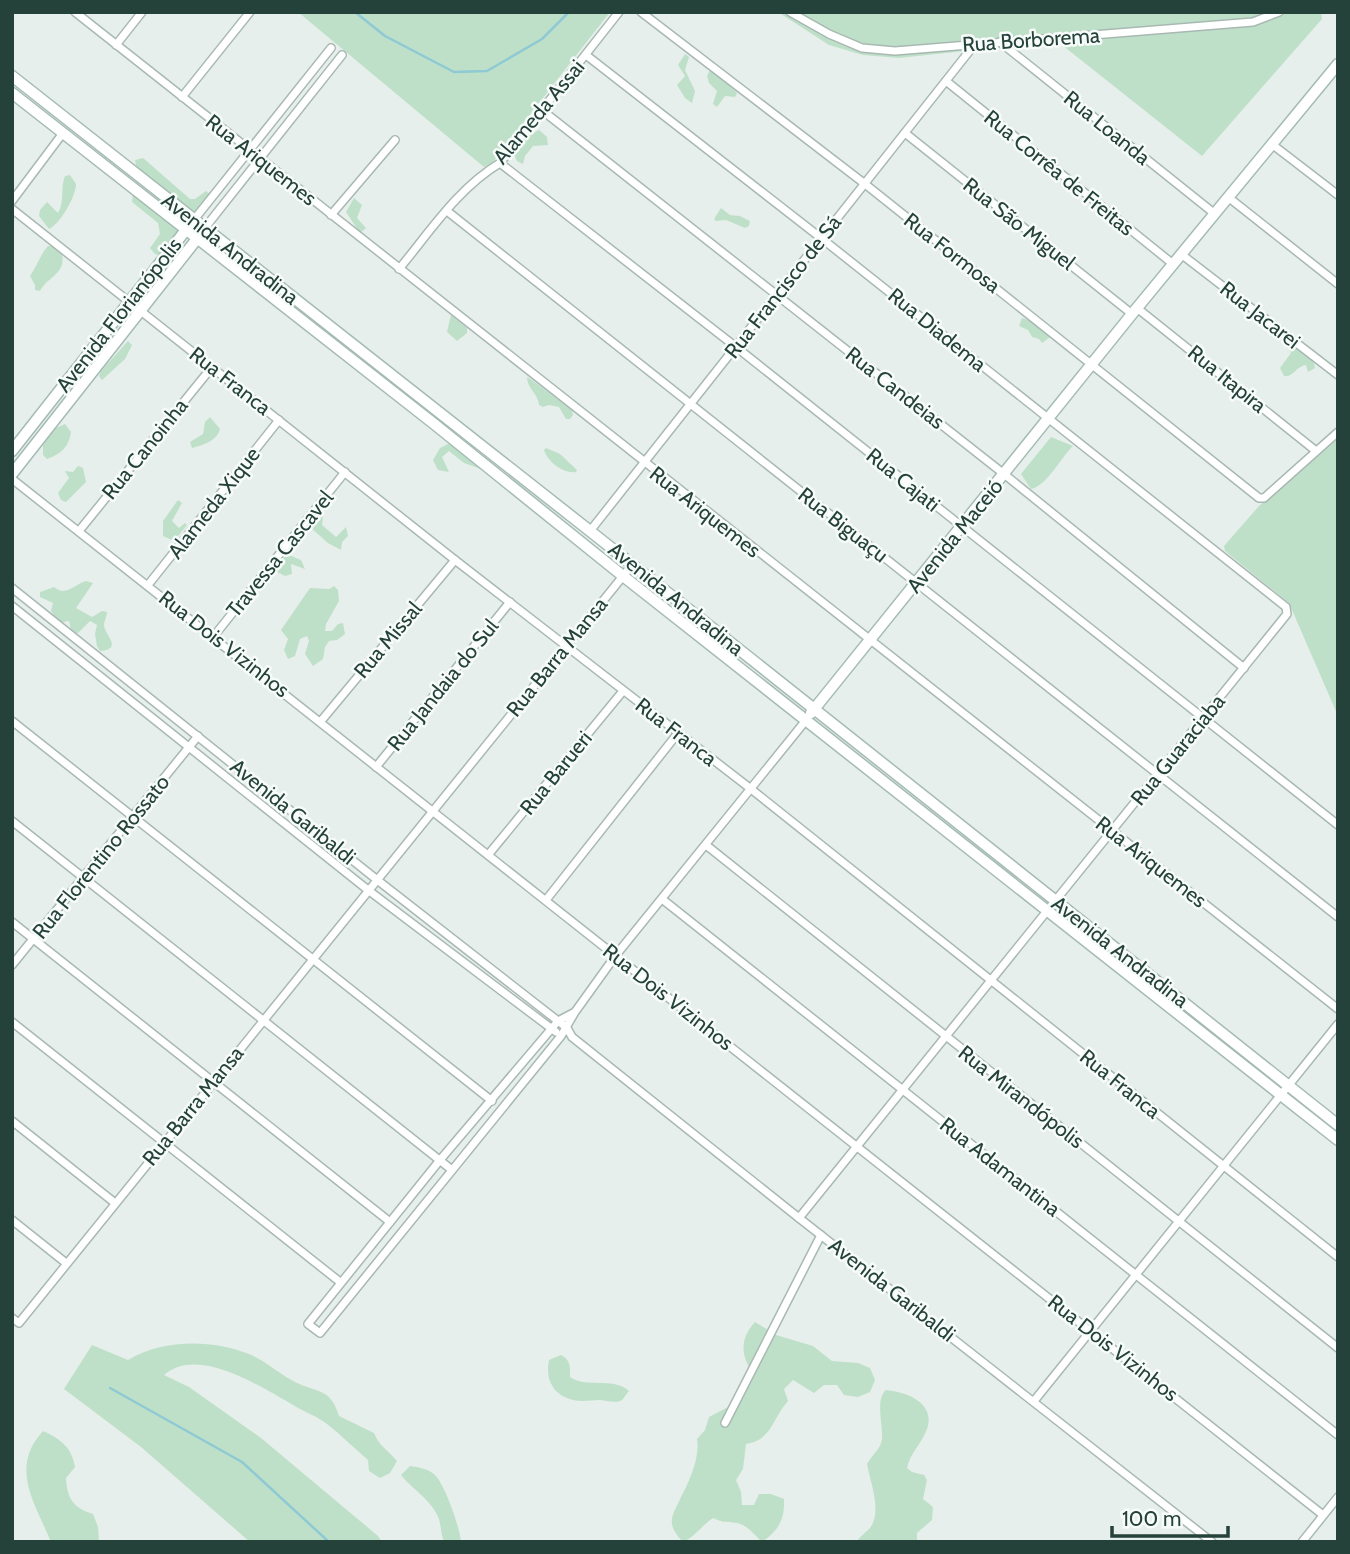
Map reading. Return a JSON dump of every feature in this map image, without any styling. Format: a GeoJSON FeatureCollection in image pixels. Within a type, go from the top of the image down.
{"type":"FeatureCollection","features":[{"type":"Feature","properties":{"kind":"main road","name":"Avenida Maceió"},"geometry":{"type":"LineString","coordinates":[[807,719],[1181,254],[1338,64]]}},
{"type":"Feature","properties":{"kind":"main road","name":"Avenida Andradina"},"geometry":{"type":"LineString","coordinates":[[12,76],[204,229],[623,576],[1338,1140]]}},
{"type":"Feature","properties":{"kind":"main road"},"geometry":{"type":"LineString","coordinates":[[23,101],[31,91]]}},
{"type":"Feature","properties":{"kind":"main road","name":"Avenida Andradina"},"geometry":{"type":"LineString","coordinates":[[12,93],[197,239],[590,531],[1338,1125]]}},
{"type":"Feature","properties":{"kind":"main road","name":"Avenida Florianópolis"},"geometry":{"type":"LineString","coordinates":[[12,451],[193,220]]}},
{"type":"Feature","properties":{"kind":"main road"},"geometry":{"type":"LineString","coordinates":[[12,476],[204,229]]}},
{"type":"Feature","properties":{"kind":"street","name":"Rua Ariquemes"},"geometry":{"type":"LineString","coordinates":[[75,12],[1338,1009]]}},
{"type":"Feature","properties":{"kind":"street"},"geometry":{"type":"LineString","coordinates":[[116,45],[142,12]]}},
{"type":"Feature","properties":{"kind":"street"},"geometry":{"type":"LineString","coordinates":[[182,97],[250,12]]}},
{"type":"Feature","properties":{"kind":"street","name":"Alameda Assai"},"geometry":{"type":"LineString","coordinates":[[399,269],[470,185],[500,163],[619,12]]}},
{"type":"Feature","properties":{"kind":"street","name":"Rua Formosa"},"geometry":{"type":"LineString","coordinates":[[641,12],[865,184],[1259,498],[1264,498],[1316,451]]}},
{"type":"Feature","properties":{"kind":"street","name":"Rua Borborema"},"geometry":{"type":"LineString","coordinates":[[790,12],[829,34],[862,48],[895,51],[1253,22],[1279,12]]}},
{"type":"Feature","properties":{"kind":"street","name":"Rua Loanda"},"geometry":{"type":"LineString","coordinates":[[1000,42],[1215,214]]}},
{"type":"Feature","properties":{"kind":"street","name":"Rua Francisco de Sá"},"geometry":{"type":"LineString","coordinates":[[590,531],[975,44]]}},
{"type":"Feature","properties":{"kind":"street","name":"Avenida Florianópolis"},"geometry":{"type":"LineString","coordinates":[[193,220],[331,48]]}},
{"type":"Feature","properties":{"kind":"street","name":"Avenida Florianópolis"},"geometry":{"type":"LineString","coordinates":[[204,229],[342,55]]}},
{"type":"Feature","properties":{"kind":"street","name":"Rua Diadema"},"geometry":{"type":"LineString","coordinates":[[586,55],[1286,607]]}},
{"type":"Feature","properties":{"kind":"street","name":"Rua Corrêa de Freitas"},"geometry":{"type":"LineString","coordinates":[[946,81],[1173,264]]}},
{"type":"Feature","properties":{"kind":"street","name":"Rua Candeias"},"geometry":{"type":"LineString","coordinates":[[543,111],[1004,474],[1244,668]]}},
{"type":"Feature","properties":{"kind":"street"},"geometry":{"type":"LineString","coordinates":[[12,201],[62,133]]}},
{"type":"Feature","properties":{"kind":"street","name":"Rua São Miguel"},"geometry":{"type":"LineString","coordinates":[[905,133],[1135,311]]}},
{"type":"Feature","properties":{"kind":"street"},"geometry":{"type":"LineString","coordinates":[[331,215],[395,140]]}},
{"type":"Feature","properties":{"kind":"street"},"geometry":{"type":"LineString","coordinates":[[1273,145],[1338,195]]}},
{"type":"Feature","properties":{"kind":"street","name":"Rua Cajati"},"geometry":{"type":"LineString","coordinates":[[500,163],[1338,825]]}},
{"type":"Feature","properties":{"kind":"street"},"geometry":{"type":"LineString","coordinates":[[1228,197],[1338,284]]}},
{"type":"Feature","properties":{"kind":"street","name":"Rua Franca"},"geometry":{"type":"LineString","coordinates":[[12,209],[751,789],[1338,1256]]}},
{"type":"Feature","properties":{"kind":"street","name":"Rua Biguaçu"},"geometry":{"type":"LineString","coordinates":[[447,211],[1338,917]]}},
{"type":"Feature","properties":{"kind":"street","name":"Rua Jacarei"},"geometry":{"type":"LineString","coordinates":[[1181,254],[1338,375]]}},
{"type":"Feature","properties":{"kind":"street","name":"Rua Itapira"},"geometry":{"type":"LineString","coordinates":[[1135,311],[1316,451]]}},
{"type":"Feature","properties":{"kind":"street","name":"Rua Canoinha"},"geometry":{"type":"LineString","coordinates":[[79,531],[212,367]]}},
{"type":"Feature","properties":{"kind":"street","name":"Alameda Xique"},"geometry":{"type":"LineString","coordinates":[[148,585],[279,420]]}},
{"type":"Feature","properties":{"kind":"street"},"geometry":{"type":"LineString","coordinates":[[1316,451],[1338,432]]}},
{"type":"Feature","properties":{"kind":"street","name":"Travessa Cascavel"},"geometry":{"type":"LineString","coordinates":[[214,636],[345,472]]}},
{"type":"Feature","properties":{"kind":"street","name":"Rua Dois Vizinhos"},"geometry":{"type":"LineString","coordinates":[[12,476],[1323,1515]]}},
{"type":"Feature","properties":{"kind":"street","name":"Rua Missal"},"geometry":{"type":"LineString","coordinates":[[321,721],[455,559]]}},
{"type":"Feature","properties":{"kind":"street","name":"Rua Barra Mansa"},"geometry":{"type":"LineString","coordinates":[[15,1320],[66,1263],[632,565]]}},
{"type":"Feature","properties":{"kind":"street","name":"Avenida Garibaldi"},"geometry":{"type":"LineString","coordinates":[[12,588],[567,1028],[572,1037],[799,1218],[1212,1542]]}},
{"type":"Feature","properties":{"kind":"street","name":"Rua Jandaia do Sul"},"geometry":{"type":"LineString","coordinates":[[376,767],[510,602]]}},
{"type":"Feature","properties":{"kind":"street","name":"Avenida Garibaldi"},"geometry":{"type":"LineString","coordinates":[[12,606],[368,890],[552,1030],[561,1036],[572,1037]]}},
{"type":"Feature","properties":{"kind":"street","name":"Rua Guaraciaba"},"geometry":{"type":"LineString","coordinates":[[799,1218],[1159,775],[1287,614],[1286,607]]}},
{"type":"Feature","properties":{"kind":"street","name":"Rua Barueri"},"geometry":{"type":"LineString","coordinates":[[488,855],[623,691]]}},
{"type":"Feature","properties":{"kind":"street","name":"Avenida Maceió"},"geometry":{"type":"LineString","coordinates":[[340,1282],[308,1324],[320,1333],[561,1036],[616,955],[807,719]]}},
{"type":"Feature","properties":{"kind":"street"},"geometry":{"type":"LineString","coordinates":[[12,721],[492,1101]]}},
{"type":"Feature","properties":{"kind":"street"},"geometry":{"type":"LineString","coordinates":[[546,900],[678,733]]}},
{"type":"Feature","properties":{"kind":"street","name":"Rua Florentino Rossato"},"geometry":{"type":"LineString","coordinates":[[12,965],[198,736]]}},
{"type":"Feature","properties":{"kind":"street"},"geometry":{"type":"LineString","coordinates":[[12,821],[452,1170]]}},
{"type":"Feature","properties":{"kind":"street","name":"Rua Mirandópolis"},"geometry":{"type":"LineString","coordinates":[[706,845],[1338,1348]]}},
{"type":"Feature","properties":{"kind":"street","name":"Rua Adamantina"},"geometry":{"type":"LineString","coordinates":[[662,900],[1338,1434]]}},
{"type":"Feature","properties":{"kind":"street"},"geometry":{"type":"LineString","coordinates":[[12,922],[390,1222]]}},
{"type":"Feature","properties":{"kind":"street","name":"Avenida Maceió"},"geometry":{"type":"LineString","coordinates":[[558,1021],[575,1012]]}},
{"type":"Feature","properties":{"kind":"street"},"geometry":{"type":"LineString","coordinates":[[12,1022],[340,1282],[558,1021]]}},
{"type":"Feature","properties":{"kind":"street"},"geometry":{"type":"LineString","coordinates":[[1034,1401],[1338,1024]]}},
{"type":"Feature","properties":{"kind":"street"},"geometry":{"type":"LineString","coordinates":[[12,1121],[115,1203]]}},
{"type":"Feature","properties":{"kind":"street"},"geometry":{"type":"LineString","coordinates":[[12,1220],[66,1263]]}},
{"type":"Feature","properties":{"kind":"street"},"geometry":{"type":"LineString","coordinates":[[725,1423],[821,1235]]}},
{"type":"Feature","properties":{"kind":"street"},"geometry":{"type":"LineString","coordinates":[[1301,1542],[1338,1497]]}},
{"type":"Feature","properties":{"kind":"green space"},"geometry":{"type":"Polygon","coordinates":[[[298,12],[610,12],[493,162],[484,167],[298,12]]]}},
{"type":"Feature","properties":{"kind":"green space"},"geometry":{"type":"Polygon","coordinates":[[[778,12],[1321,12],[1322,19],[1202,156],[1057,41],[899,58],[863,55],[829,45],[778,12]]]}},
{"type":"Feature","properties":{"kind":"green space"},"geometry":{"type":"Polygon","coordinates":[[[685,54],[689,57],[685,70],[695,91],[692,103],[685,98],[677,85],[685,76],[678,65],[685,54]]]}},
{"type":"Feature","properties":{"kind":"green space"},"geometry":{"type":"Polygon","coordinates":[[[710,70],[717,73],[737,93],[735,97],[725,96],[717,107],[713,104],[717,91],[709,83],[707,76],[710,70]]]}},
{"type":"Feature","properties":{"kind":"green space"},"geometry":{"type":"Polygon","coordinates":[[[539,130],[547,137],[548,145],[533,146],[525,156],[523,164],[517,161],[514,154],[525,137],[539,130]]]}},
{"type":"Feature","properties":{"kind":"green space"},"geometry":{"type":"Polygon","coordinates":[[[143,158],[190,199],[195,199],[206,191],[210,194],[207,200],[191,213],[137,170],[135,160],[143,158]]]}},
{"type":"Feature","properties":{"kind":"green space"},"geometry":{"type":"Polygon","coordinates":[[[70,175],[76,184],[73,195],[63,215],[49,229],[39,216],[40,210],[47,202],[58,213],[65,176],[70,175]]]}},
{"type":"Feature","properties":{"kind":"green space"},"geometry":{"type":"Polygon","coordinates":[[[133,193],[178,226],[178,233],[163,256],[155,254],[150,248],[160,234],[158,223],[132,202],[133,193]]]}},
{"type":"Feature","properties":{"kind":"green space"},"geometry":{"type":"Polygon","coordinates":[[[354,198],[362,205],[357,218],[366,228],[360,233],[346,212],[354,198]]]}},
{"type":"Feature","properties":{"kind":"green space"},"geometry":{"type":"Polygon","coordinates":[[[721,208],[730,215],[750,221],[749,226],[745,228],[726,220],[716,221],[714,219],[721,208]]]}},
{"type":"Feature","properties":{"kind":"green space"},"geometry":{"type":"Polygon","coordinates":[[[48,246],[54,246],[62,254],[63,261],[59,271],[40,291],[35,290],[30,276],[48,246]]]}},
{"type":"Feature","properties":{"kind":"green space"},"geometry":{"type":"Polygon","coordinates":[[[451,315],[467,328],[467,333],[457,341],[447,332],[451,315]]]}},
{"type":"Feature","properties":{"kind":"green space"},"geometry":{"type":"Polygon","coordinates":[[[1022,318],[1034,322],[1050,337],[1042,343],[1032,337],[1028,330],[1019,326],[1022,318]]]}},
{"type":"Feature","properties":{"kind":"green space"},"geometry":{"type":"Polygon","coordinates":[[[128,341],[132,345],[125,359],[102,380],[99,376],[101,371],[128,341]]]}},
{"type":"Feature","properties":{"kind":"green space"},"geometry":{"type":"Polygon","coordinates":[[[1289,344],[1314,363],[1315,368],[1308,372],[1306,365],[1284,376],[1280,368],[1291,353],[1287,347],[1289,344]]]}},
{"type":"Feature","properties":{"kind":"green space"},"geometry":{"type":"Polygon","coordinates":[[[527,377],[572,410],[570,419],[566,419],[559,407],[539,405],[527,377]]]}},
{"type":"Feature","properties":{"kind":"green space"},"geometry":{"type":"Polygon","coordinates":[[[210,417],[220,429],[216,437],[192,448],[190,442],[203,434],[205,422],[210,417]]]}},
{"type":"Feature","properties":{"kind":"green space"},"geometry":{"type":"Polygon","coordinates":[[[65,424],[71,432],[66,446],[47,459],[43,455],[43,445],[56,428],[65,424]]]}},
{"type":"Feature","properties":{"kind":"green space"},"geometry":{"type":"Polygon","coordinates":[[[1051,437],[1073,446],[1043,483],[1031,489],[1021,474],[1051,437]]]}},
{"type":"Feature","properties":{"kind":"green space"},"geometry":{"type":"Polygon","coordinates":[[[1338,439],[1338,716],[1289,603],[1225,551],[1224,546],[1259,506],[1338,439]]]}},
{"type":"Feature","properties":{"kind":"green space"},"geometry":{"type":"Polygon","coordinates":[[[448,444],[455,445],[480,464],[481,469],[464,463],[449,451],[442,457],[449,472],[438,470],[433,460],[440,448],[448,444]]]}},
{"type":"Feature","properties":{"kind":"green space"},"geometry":{"type":"Polygon","coordinates":[[[546,448],[560,454],[576,472],[557,466],[549,459],[544,450],[546,448]]]}},
{"type":"Feature","properties":{"kind":"green space"},"geometry":{"type":"Polygon","coordinates":[[[78,466],[83,468],[86,482],[66,502],[61,500],[58,493],[69,478],[65,471],[73,472],[78,466]]]}},
{"type":"Feature","properties":{"kind":"green space"},"geometry":{"type":"Polygon","coordinates":[[[178,500],[182,503],[172,521],[179,528],[185,523],[187,525],[174,541],[163,536],[163,521],[178,500]]]}},
{"type":"Feature","properties":{"kind":"green space"},"geometry":{"type":"Polygon","coordinates":[[[319,514],[323,517],[322,525],[336,537],[346,527],[348,536],[342,542],[341,550],[311,528],[313,516],[319,514]]]}},
{"type":"Feature","properties":{"kind":"green space"},"geometry":{"type":"Polygon","coordinates":[[[289,555],[301,560],[305,569],[291,564],[292,574],[285,576],[277,572],[277,561],[289,555]]]}},
{"type":"Feature","properties":{"kind":"green space"},"geometry":{"type":"Polygon","coordinates":[[[86,581],[93,583],[76,608],[92,617],[102,611],[107,612],[104,624],[112,644],[107,650],[100,651],[97,646],[97,625],[90,621],[78,633],[72,634],[69,621],[59,623],[51,611],[53,603],[40,597],[40,592],[54,587],[66,591],[86,581]]]}},
{"type":"Feature","properties":{"kind":"green space"},"geometry":{"type":"Polygon","coordinates":[[[334,586],[338,590],[339,601],[325,631],[332,631],[338,624],[343,623],[345,634],[337,640],[329,641],[323,659],[313,666],[305,654],[309,641],[307,636],[300,639],[295,656],[288,659],[284,650],[288,639],[281,630],[310,588],[329,589],[334,586]]]}},
{"type":"Feature","properties":{"kind":"green space"},"geometry":{"type":"Polygon","coordinates":[[[755,1322],[776,1335],[813,1346],[832,1361],[858,1363],[870,1368],[875,1380],[870,1392],[858,1397],[844,1395],[837,1385],[824,1385],[814,1393],[793,1380],[784,1389],[788,1401],[771,1428],[755,1442],[746,1444],[743,1469],[736,1480],[742,1505],[754,1505],[759,1494],[771,1494],[784,1499],[782,1518],[777,1528],[762,1542],[741,1524],[713,1518],[683,1542],[674,1530],[672,1520],[694,1468],[697,1439],[705,1430],[709,1417],[728,1407],[749,1367],[744,1355],[744,1344],[747,1333],[755,1322]]]}},
{"type":"Feature","properties":{"kind":"green space"},"geometry":{"type":"Polygon","coordinates":[[[203,1344],[235,1349],[261,1360],[295,1382],[323,1393],[332,1400],[339,1416],[374,1433],[381,1445],[397,1461],[390,1473],[380,1478],[369,1471],[368,1460],[327,1424],[264,1388],[229,1372],[194,1364],[178,1367],[164,1375],[189,1387],[261,1438],[382,1542],[250,1542],[141,1447],[64,1389],[92,1345],[128,1360],[141,1353],[171,1345],[203,1344]]]}},
{"type":"Feature","properties":{"kind":"green space"},"geometry":{"type":"Polygon","coordinates":[[[561,1355],[568,1362],[570,1377],[584,1382],[615,1384],[629,1391],[617,1402],[566,1398],[551,1383],[548,1369],[549,1360],[561,1355]]]}},
{"type":"Feature","properties":{"kind":"green space"},"geometry":{"type":"Polygon","coordinates":[[[886,1390],[903,1393],[918,1400],[924,1406],[929,1420],[907,1468],[924,1475],[927,1480],[923,1499],[933,1507],[932,1520],[917,1533],[917,1542],[857,1542],[874,1518],[875,1503],[867,1464],[881,1443],[880,1406],[886,1390]]]}},
{"type":"Feature","properties":{"kind":"green space"},"geometry":{"type":"Polygon","coordinates":[[[43,1431],[60,1441],[71,1454],[75,1467],[66,1478],[68,1491],[72,1501],[80,1509],[93,1514],[98,1527],[99,1542],[51,1542],[32,1499],[26,1472],[33,1445],[43,1431]]]}},
{"type":"Feature","properties":{"kind":"green space"},"geometry":{"type":"Polygon","coordinates":[[[410,1466],[430,1471],[439,1480],[451,1507],[461,1542],[444,1542],[436,1512],[401,1475],[410,1466]]]}},
{"type":"Feature","properties":{"kind":"waterway"},"geometry":{"type":"LineString","coordinates":[[355,12],[385,36],[454,72],[487,71],[542,39],[569,12]]}},
{"type":"Feature","properties":{"kind":"waterway"},"geometry":{"type":"LineString","coordinates":[[953,12],[1170,12]]}},
{"type":"Feature","properties":{"kind":"waterway"},"geometry":{"type":"LineString","coordinates":[[110,1388],[242,1462],[329,1542]]}}]}
